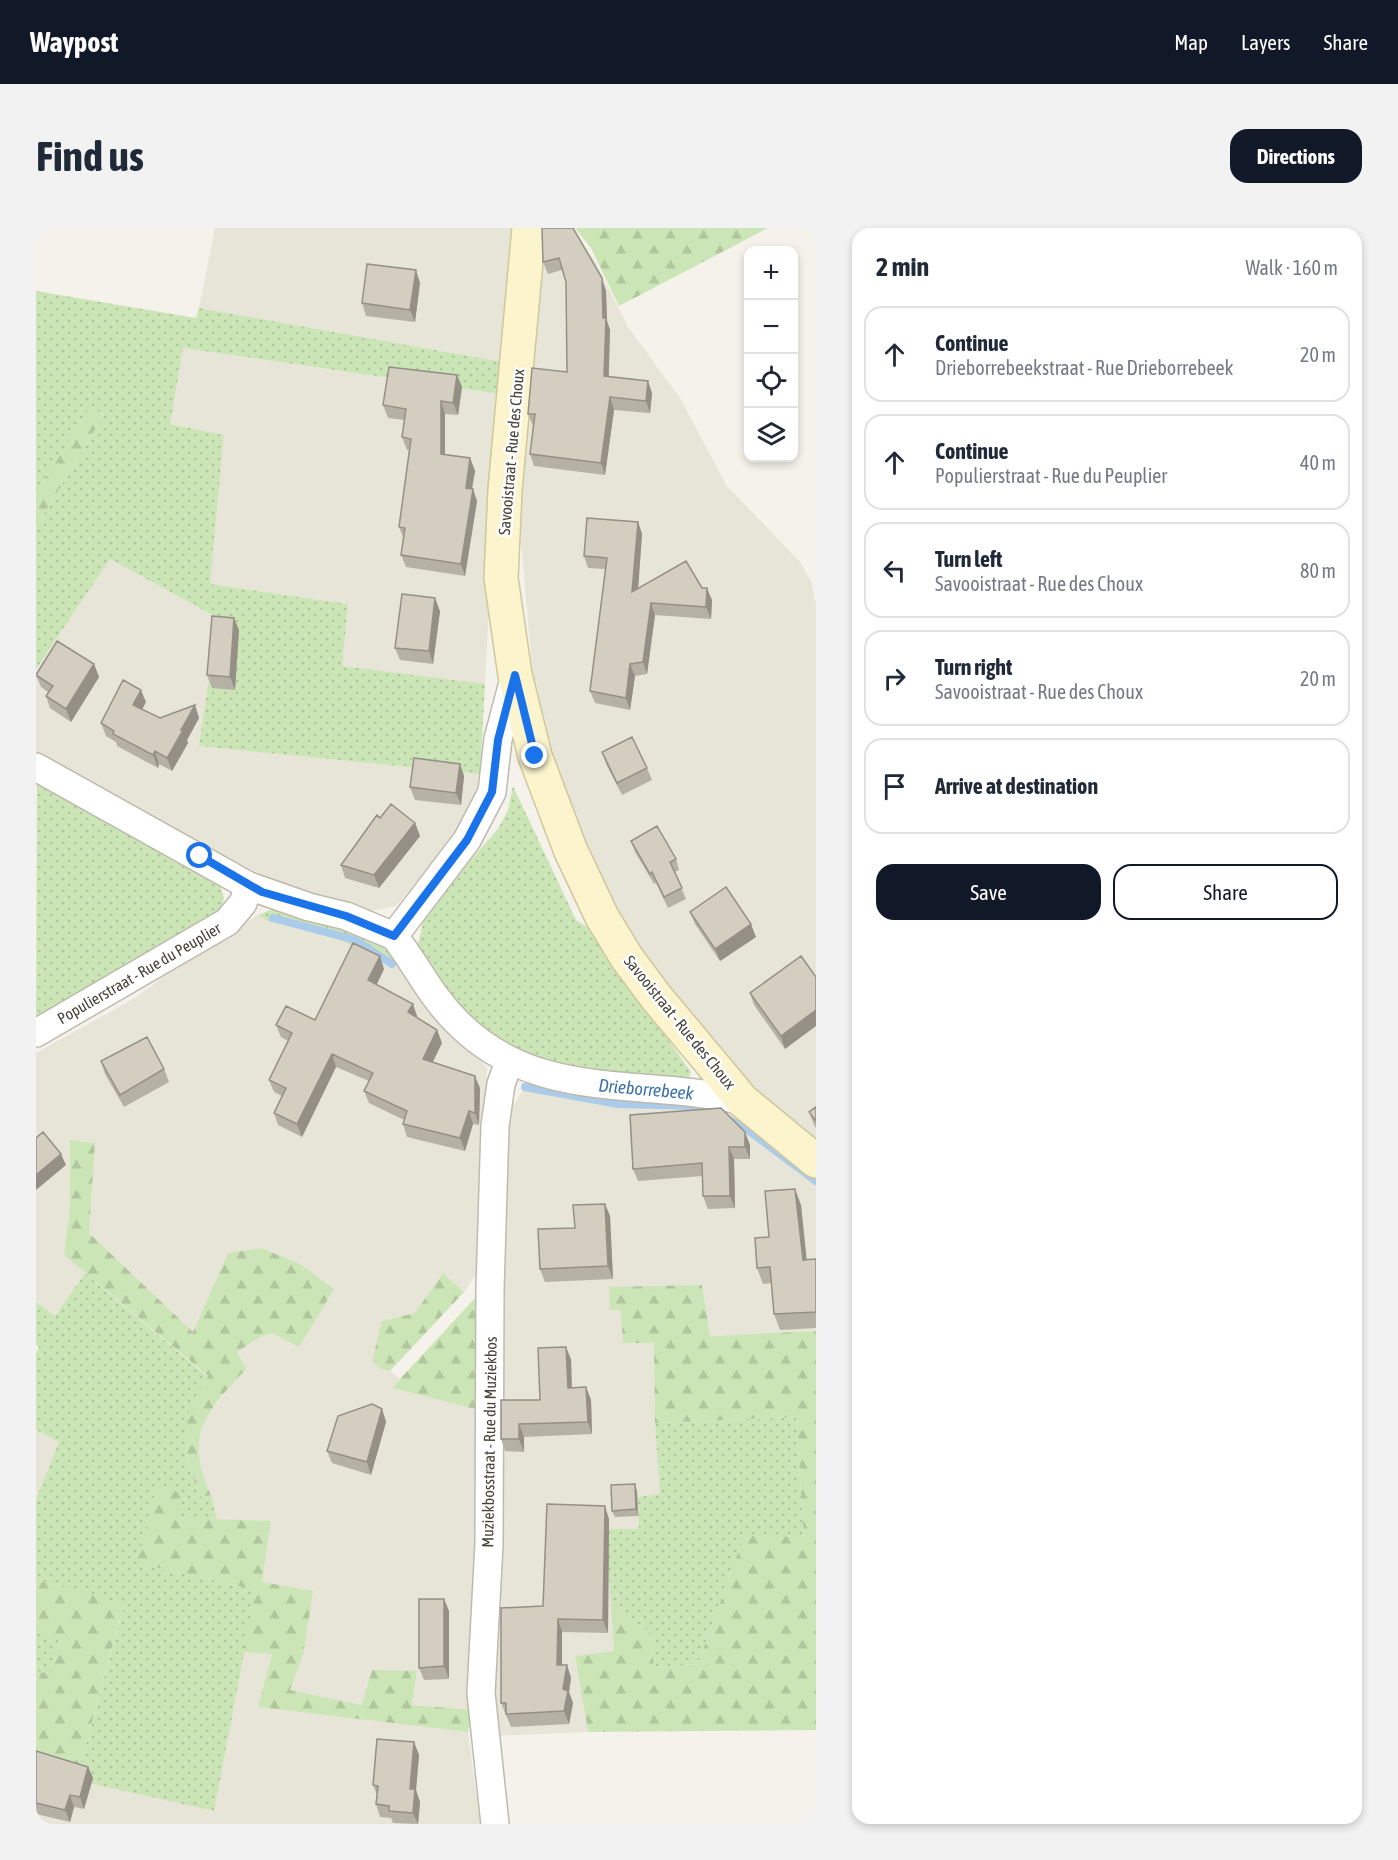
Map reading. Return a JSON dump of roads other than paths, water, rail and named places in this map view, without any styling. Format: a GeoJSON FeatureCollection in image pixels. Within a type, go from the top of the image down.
{"type":"FeatureCollection","features":[{"type":"Feature","properties":{"kind":"main road","name":"Savooistraat - Rue des Choux"},"geometry":{"type":"LineString","coordinates":[[529,228],[505,490],[501,578],[515,675],[535,756],[570,849],[602,917],[656,997],[743,1101],[816,1161]]}},
{"type":"Feature","properties":{"kind":"street","name":"Savooistraat - Rue des Choux"},"geometry":{"type":"LineString","coordinates":[[515,675],[498,740],[492,792],[467,840],[394,936],[421,978],[456,1022],[489,1050],[509,1062],[530,1071],[569,1081],[640,1090],[695,1091],[743,1101]]}},
{"type":"Feature","properties":{"kind":"street"},"geometry":{"type":"LineString","coordinates":[[36,766],[249,886],[309,907],[346,916],[394,936]]}},
{"type":"Feature","properties":{"kind":"street","name":"Populierstraat - Rue du Peuplier"},"geometry":{"type":"LineString","coordinates":[[36,1033],[226,922],[243,903],[249,886]]}},
{"type":"Feature","properties":{"kind":"street","name":"Muziekbosstraat - Rue du Muziekbos"},"geometry":{"type":"LineString","coordinates":[[495,1824],[481,1693],[484,1598],[489,1544],[490,1277],[495,1137],[501,1084],[509,1062]]}},
{"type":"Feature","properties":{"kind":"waterway","name":"Drieborrebeek"},"geometry":{"type":"LineString","coordinates":[[273,918],[355,940],[392,964]]}},
{"type":"Feature","properties":{"kind":"waterway","name":"Drieborrebeek"},"geometry":{"type":"LineString","coordinates":[[525,1087],[618,1104],[692,1106],[713,1113]]}},
{"type":"Feature","properties":{"kind":"waterway","name":"Drieborrebeek"},"geometry":{"type":"LineString","coordinates":[[729,1120],[744,1127],[816,1181]]}}]}
